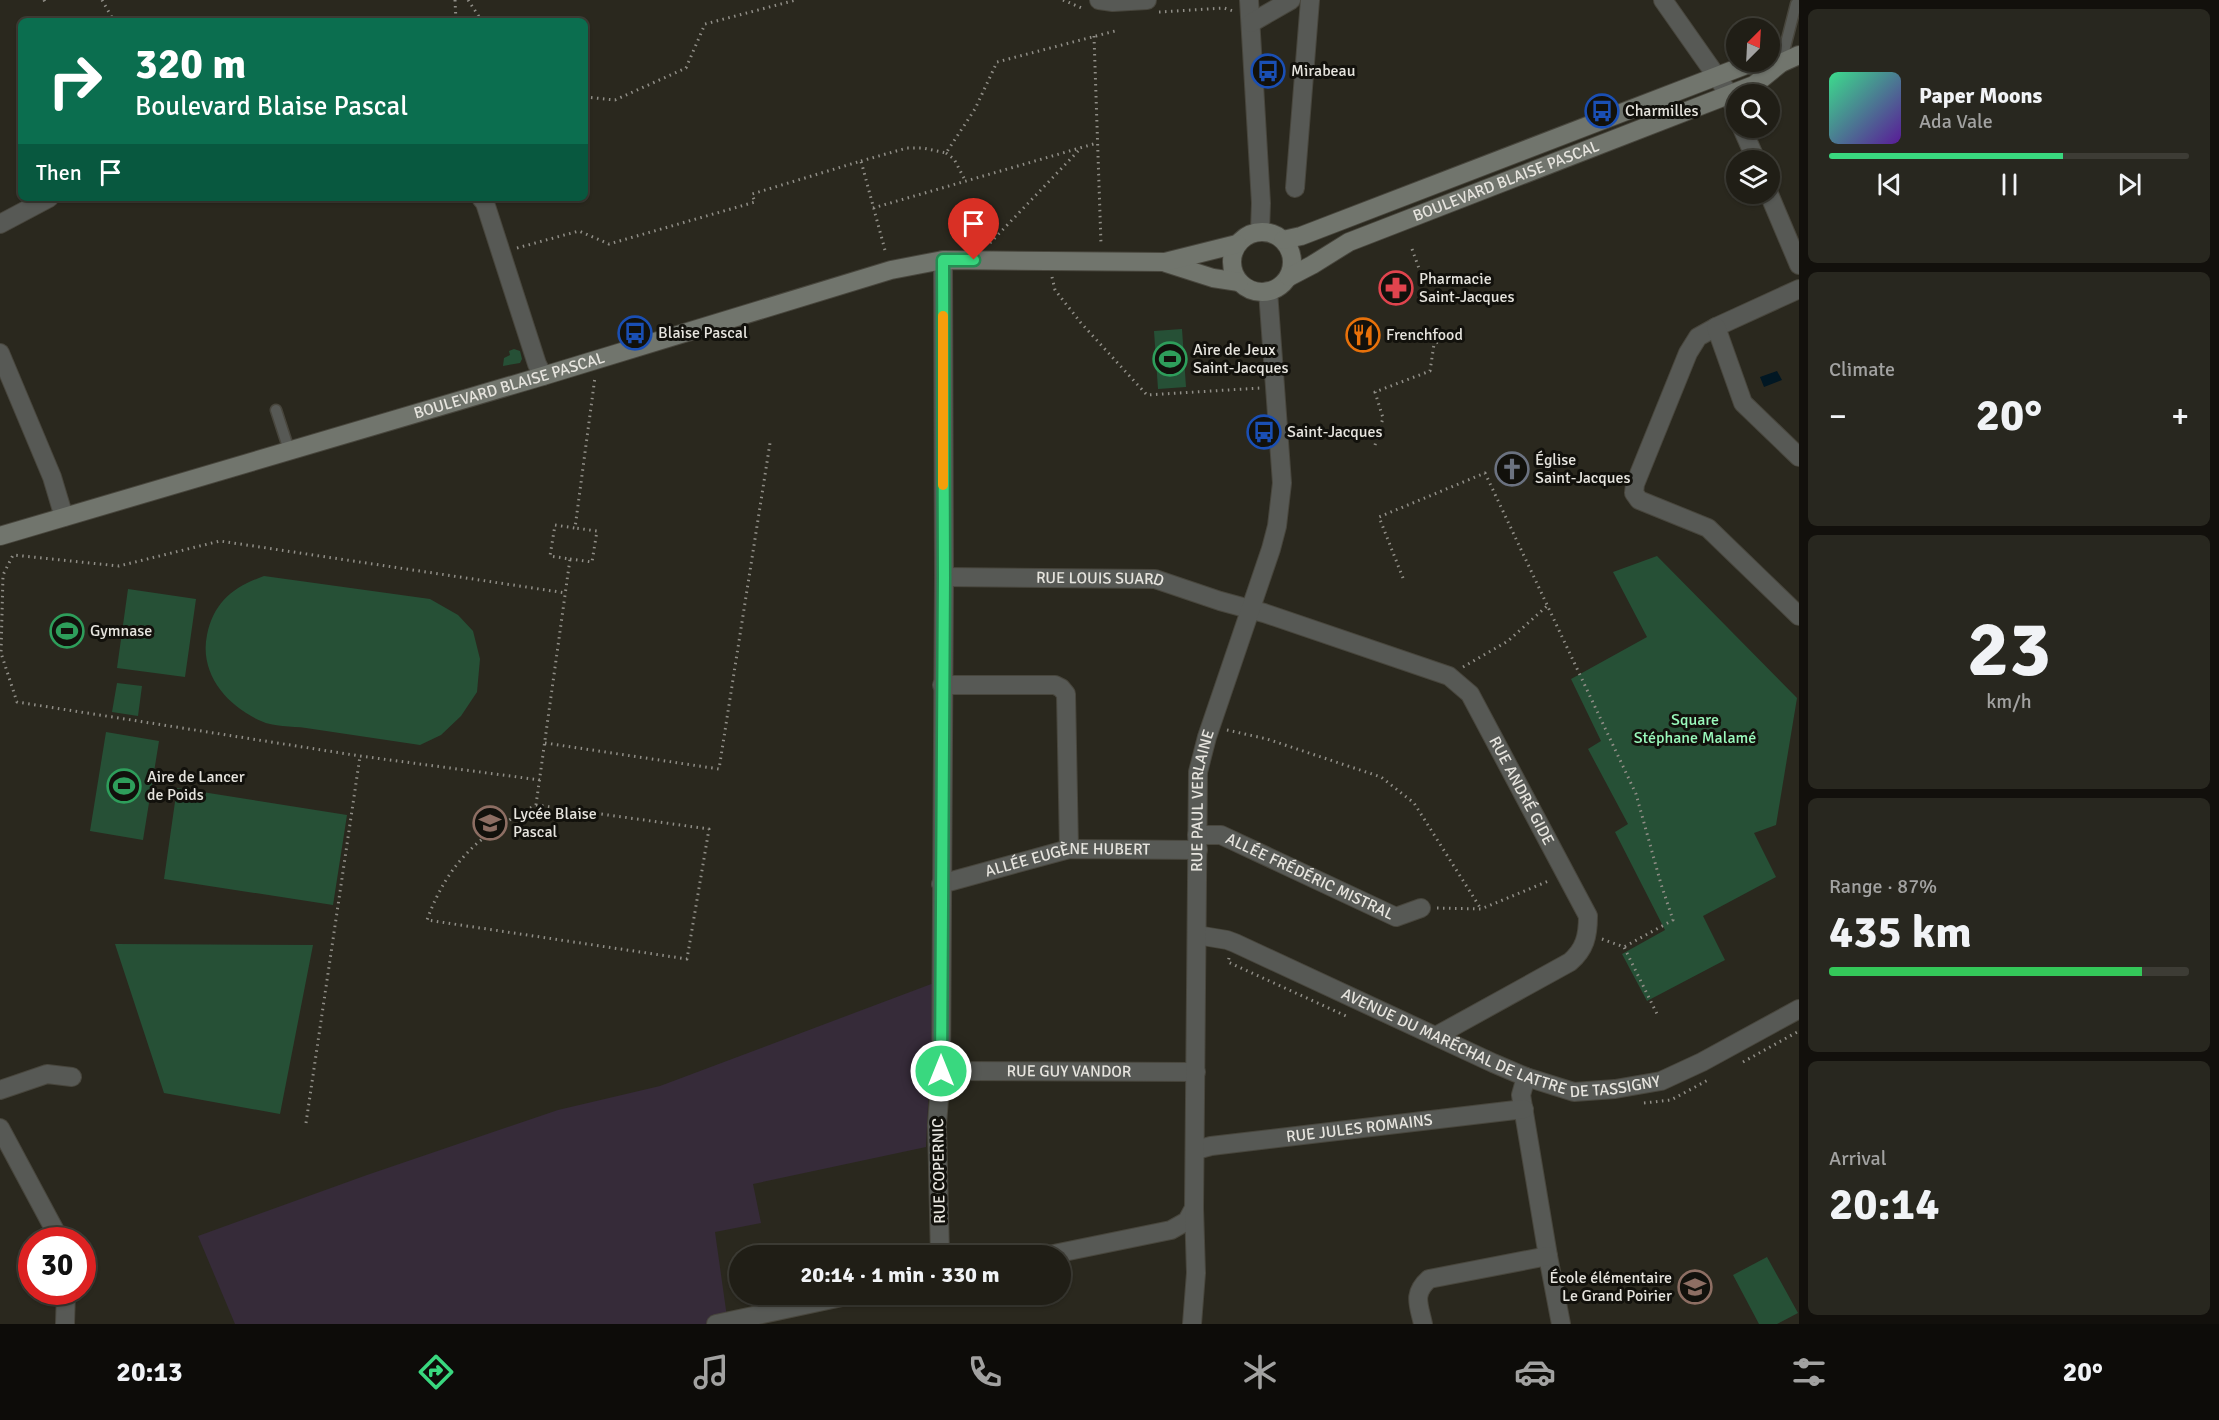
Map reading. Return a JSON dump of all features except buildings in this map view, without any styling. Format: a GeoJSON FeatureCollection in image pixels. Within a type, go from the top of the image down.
{"type":"FeatureCollection","features":[{"type":"Feature","properties":{"kind":"street"},"geometry":{"type":"LineString","coordinates":[[1249,0],[1261,203],[1260,231],[1268,232],[1283,240],[1292,255],[1293,264],[1288,277]]}},
{"type":"Feature","properties":{"kind":"street"},"geometry":{"type":"LineString","coordinates":[[1251,22],[1292,0]]}},
{"type":"Feature","properties":{"kind":"street"},"geometry":{"type":"LineString","coordinates":[[1295,188],[1310,0]]}},
{"type":"Feature","properties":{"kind":"street"},"geometry":{"type":"LineString","coordinates":[[1663,0],[1726,90]]}},
{"type":"Feature","properties":{"kind":"street"},"geometry":{"type":"LineString","coordinates":[[1096,5],[1113,2],[1149,6]]}},
{"type":"Feature","properties":{"kind":"street"},"geometry":{"type":"LineString","coordinates":[[1781,63],[1799,55]]}},
{"type":"Feature","properties":{"kind":"street","name":"BOULEVARD BLAISE PASCAL"},"geometry":{"type":"LineString","coordinates":[[1283,240],[1301,236],[1403,198],[1746,65],[1781,63]]}},
{"type":"Feature","properties":{"kind":"street","name":"BOULEVARD BLAISE PASCAL"},"geometry":{"type":"LineString","coordinates":[[1755,84],[1781,63]]}},
{"type":"Feature","properties":{"kind":"street","name":"BOULEVARD BLAISE PASCAL"},"geometry":{"type":"LineString","coordinates":[[1165,262],[1213,278],[1239,282],[1256,292],[1268,291],[1281,286],[1288,277],[1349,242],[1726,95]]}},
{"type":"Feature","properties":{"kind":"street"},"geometry":{"type":"LineString","coordinates":[[0,224],[43,201]]}},
{"type":"Feature","properties":{"kind":"street"},"geometry":{"type":"LineString","coordinates":[[483,201],[543,376]]}},
{"type":"Feature","properties":{"kind":"street"},"geometry":{"type":"LineString","coordinates":[[1773,204],[1799,265]]}},
{"type":"Feature","properties":{"kind":"street","name":"BOULEVARD BLAISE PASCAL"},"geometry":{"type":"LineString","coordinates":[[0,536],[543,376],[891,270],[943,260],[1165,262],[1238,244],[1244,237],[1260,231]]}},
{"type":"Feature","properties":{"kind":"street"},"geometry":{"type":"LineString","coordinates":[[1238,244],[1232,260],[1232,268],[1239,282]]}},
{"type":"Feature","properties":{"kind":"street","name":"RUE COPERNIC"},"geometry":{"type":"LineString","coordinates":[[940,1245],[937,1125],[941,1071],[943,260]]}},
{"type":"Feature","properties":{"kind":"street"},"geometry":{"type":"LineString","coordinates":[[1799,289],[1698,337],[1689,353],[1635,484],[1634,493],[1639,500],[1708,528],[1799,616]]}},
{"type":"Feature","properties":{"kind":"street","name":"RUE PAUL VERLAINE"},"geometry":{"type":"LineString","coordinates":[[1192,1324],[1196,1274],[1194,1208],[1198,772],[1275,534],[1282,483],[1268,291]]}},
{"type":"Feature","properties":{"kind":"street"},"geometry":{"type":"LineString","coordinates":[[1716,327],[1743,403],[1799,457]]}},
{"type":"Feature","properties":{"kind":"street"},"geometry":{"type":"LineString","coordinates":[[0,353],[51,477],[64,517]]}},
{"type":"Feature","properties":{"kind":"street","name":"RUE LOUIS SUARD"},"geometry":{"type":"LineString","coordinates":[[944,577],[1155,579],[1251,610]]}},
{"type":"Feature","properties":{"kind":"street","name":"RUE ANDRÉ GIDE"},"geometry":{"type":"LineString","coordinates":[[1251,610],[1449,676],[1470,694],[1587,916],[1587,933]]}},
{"type":"Feature","properties":{"kind":"street"},"geometry":{"type":"LineString","coordinates":[[942,685],[1055,685],[1062,688],[1066,694],[1069,849]]}},
{"type":"Feature","properties":{"kind":"street","name":"ALLÉE FRÉDÉRIC MISTRAL"},"geometry":{"type":"LineString","coordinates":[[1197,842],[1221,835],[1396,917],[1421,908]]}},
{"type":"Feature","properties":{"kind":"street","name":"ALLÉE EUGÈNE HUBERT"},"geometry":{"type":"LineString","coordinates":[[941,884],[1069,849],[1197,842]]}},
{"type":"Feature","properties":{"kind":"street"},"geometry":{"type":"LineString","coordinates":[[1436,1036],[1570,962],[1581,952],[1587,933]]}},
{"type":"Feature","properties":{"kind":"street","name":"AVENUE DU MARÉCHAL DE LATTRE DE TASSIGNY"},"geometry":{"type":"LineString","coordinates":[[1197,935],[1236,943],[1526,1077],[1574,1092],[1615,1089],[1661,1081],[1702,1062],[1799,1010]]}},
{"type":"Feature","properties":{"kind":"street","name":"RUE GUY VANDOR"},"geometry":{"type":"LineString","coordinates":[[941,1071],[1196,1072]]}},
{"type":"Feature","properties":{"kind":"street"},"geometry":{"type":"LineString","coordinates":[[0,1090],[47,1074],[72,1077]]}},
{"type":"Feature","properties":{"kind":"street"},"geometry":{"type":"LineString","coordinates":[[1526,1077],[1521,1091],[1561,1324]]}},
{"type":"Feature","properties":{"kind":"street","name":"RUE JULES ROMAINS"},"geometry":{"type":"LineString","coordinates":[[1196,1150],[1211,1146],[1524,1109]]}},
{"type":"Feature","properties":{"kind":"street"},"geometry":{"type":"LineString","coordinates":[[0,1128],[53,1227]]}},
{"type":"Feature","properties":{"kind":"street"},"geometry":{"type":"LineString","coordinates":[[1071,1250],[1171,1230],[1186,1221],[1194,1208]]}},
{"type":"Feature","properties":{"kind":"street"},"geometry":{"type":"LineString","coordinates":[[1423,1324],[1417,1296],[1420,1287],[1429,1280],[1548,1256]]}},
{"type":"Feature","properties":{"kind":"street"},"geometry":{"type":"LineString","coordinates":[[65,1324],[66,1305]]}},
{"type":"Feature","properties":{"kind":"street"},"geometry":{"type":"LineString","coordinates":[[716,1324],[805,1305]]}},
{"type":"Feature","properties":{"kind":"lane"},"geometry":{"type":"LineString","coordinates":[[1781,63],[1796,4],[1799,2]]}},
{"type":"Feature","properties":{"kind":"lane"},"geometry":{"type":"LineString","coordinates":[[276,410],[289,450]]}},
{"type":"Feature","properties":{"kind":"path"},"geometry":{"type":"LineString","coordinates":[[44,0],[46,5]]}},
{"type":"Feature","properties":{"kind":"path"},"geometry":{"type":"LineString","coordinates":[[102,0],[112,18]]}},
{"type":"Feature","properties":{"kind":"path"},"geometry":{"type":"LineString","coordinates":[[455,0],[456,18]]}},
{"type":"Feature","properties":{"kind":"path"},"geometry":{"type":"LineString","coordinates":[[468,0],[480,18]]}},
{"type":"Feature","properties":{"kind":"path"},"geometry":{"type":"LineString","coordinates":[[588,97],[615,100],[686,68],[705,24],[796,0]]}},
{"type":"Feature","properties":{"kind":"path"},"geometry":{"type":"LineString","coordinates":[[1063,0],[1083,9],[1096,5]]}},
{"type":"Feature","properties":{"kind":"path"},"geometry":{"type":"LineString","coordinates":[[1149,6],[1224,8],[1234,12]]}},
{"type":"Feature","properties":{"kind":"path"},"geometry":{"type":"LineString","coordinates":[[946,153],[975,109],[997,62],[1115,31]]}},
{"type":"Feature","properties":{"kind":"path"},"geometry":{"type":"LineString","coordinates":[[1094,36],[1102,261]]}},
{"type":"Feature","properties":{"kind":"path"},"geometry":{"type":"LineString","coordinates":[[873,208],[1097,143]]}},
{"type":"Feature","properties":{"kind":"path"},"geometry":{"type":"LineString","coordinates":[[974,260],[1083,147]]}},
{"type":"Feature","properties":{"kind":"path"},"geometry":{"type":"LineString","coordinates":[[501,252],[579,231],[609,244],[755,202],[752,194],[907,148],[923,148],[946,153],[954,159],[965,181]]}},
{"type":"Feature","properties":{"kind":"path"},"geometry":{"type":"LineString","coordinates":[[861,161],[891,270]]}},
{"type":"Feature","properties":{"kind":"path"},"geometry":{"type":"LineString","coordinates":[[1412,249],[1421,274]]}},
{"type":"Feature","properties":{"kind":"path"},"geometry":{"type":"LineString","coordinates":[[1049,260],[1055,290],[1081,323],[1148,395],[1275,387]]}},
{"type":"Feature","properties":{"kind":"path"},"geometry":{"type":"LineString","coordinates":[[1375,445],[1383,418],[1375,392],[1430,371],[1434,344],[1442,340]]}},
{"type":"Feature","properties":{"kind":"path"},"geometry":{"type":"LineString","coordinates":[[575,528],[598,359]]}},
{"type":"Feature","properties":{"kind":"path"},"geometry":{"type":"LineString","coordinates":[[545,743],[719,769],[770,443]]}},
{"type":"Feature","properties":{"kind":"path"},"geometry":{"type":"LineString","coordinates":[[1403,578],[1379,517],[1485,473],[1636,794],[1673,920],[1624,947]]}},
{"type":"Feature","properties":{"kind":"path"},"geometry":{"type":"LineString","coordinates":[[555,525],[575,528],[597,531],[592,562],[550,556],[555,525]]}},
{"type":"Feature","properties":{"kind":"path"},"geometry":{"type":"LineString","coordinates":[[540,780],[360,756],[17,702],[1,653],[3,575],[13,555],[119,566],[220,540],[566,593]]}},
{"type":"Feature","properties":{"kind":"path"},"geometry":{"type":"LineString","coordinates":[[536,804],[570,559]]}},
{"type":"Feature","properties":{"kind":"path"},"geometry":{"type":"LineString","coordinates":[[1449,676],[1508,641],[1548,605]]}},
{"type":"Feature","properties":{"kind":"path"},"geometry":{"type":"LineString","coordinates":[[1211,727],[1267,740],[1381,777],[1414,803],[1481,909]]}},
{"type":"Feature","properties":{"kind":"path"},"geometry":{"type":"LineString","coordinates":[[306,1123],[360,756]]}},
{"type":"Feature","properties":{"kind":"path"},"geometry":{"type":"LineString","coordinates":[[536,804],[709,830],[687,959],[427,920],[443,886],[456,866],[473,847],[495,828],[536,804]]}},
{"type":"Feature","properties":{"kind":"path"},"geometry":{"type":"LineString","coordinates":[[1421,908],[1481,909],[1565,874]]}},
{"type":"Feature","properties":{"kind":"path"},"geometry":{"type":"LineString","coordinates":[[1587,933],[1624,947],[1658,1016]]}},
{"type":"Feature","properties":{"kind":"shaded area"},"geometry":{"type":"Polygon","coordinates":[[[934,983],[926,1147],[753,1184],[761,1223],[715,1232],[728,1324],[235,1324],[198,1236],[558,1110],[660,1086],[934,983]]]}},
{"type":"Feature","properties":{"kind":"green space","name":"Aire de Jeux Saint-Jacques"},"geometry":{"type":"Polygon","coordinates":[[[1182,329],[1186,387],[1158,389],[1154,331],[1182,329]]]}},
{"type":"Feature","properties":{"kind":"green space"},"geometry":{"type":"Polygon","coordinates":[[[514,349],[520,351],[522,359],[520,363],[503,366],[504,358],[510,355],[509,351],[514,349]]]}},
{"type":"Feature","properties":{"kind":"green space","name":"Square Stéphane Malamé"},"geometry":{"type":"Polygon","coordinates":[[[1657,556],[1797,698],[1776,825],[1754,833],[1776,877],[1703,916],[1725,960],[1647,1001],[1622,954],[1665,930],[1615,832],[1628,824],[1588,749],[1601,741],[1571,679],[1647,637],[1613,572],[1657,556]]]}},
{"type":"Feature","properties":{"kind":"green space"},"geometry":{"type":"Polygon","coordinates":[[[264,576],[430,599],[458,615],[473,631],[480,659],[477,692],[461,716],[441,735],[420,745],[271,724],[249,715],[237,707],[218,687],[207,663],[207,635],[214,613],[226,597],[243,585],[264,576]]]}},
{"type":"Feature","properties":{"kind":"green space"},"geometry":{"type":"Polygon","coordinates":[[[128,589],[196,599],[185,677],[117,668],[128,589]]]}},
{"type":"Feature","properties":{"kind":"green space"},"geometry":{"type":"Polygon","coordinates":[[[117,683],[142,686],[138,716],[112,712],[117,683]]]}},
{"type":"Feature","properties":{"kind":"green space","name":"Aire de Lancer de Poids"},"geometry":{"type":"Polygon","coordinates":[[[106,732],[159,741],[143,840],[90,831],[106,732]]]}},
{"type":"Feature","properties":{"kind":"green space"},"geometry":{"type":"Polygon","coordinates":[[[177,788],[347,815],[333,905],[164,879],[177,788]]]}},
{"type":"Feature","properties":{"kind":"green space"},"geometry":{"type":"Polygon","coordinates":[[[115,944],[313,945],[280,1114],[164,1093],[115,944]]]}},
{"type":"Feature","properties":{"kind":"green space"},"geometry":{"type":"Polygon","coordinates":[[[1767,1257],[1798,1313],[1777,1324],[1759,1324],[1733,1275],[1767,1257]]]}},
{"type":"Feature","properties":{"kind":"water"},"geometry":{"type":"Polygon","coordinates":[[[1777,371],[1782,380],[1764,387],[1760,377],[1777,371]]]}},
{"type":"Feature","properties":{"kind":"slow traffic"},"geometry":{"type":"LineString","coordinates":[[943,316],[943,485]]}},
{"type":"Feature","properties":{"kind":"place","name":"Mirabeau"},"geometry":{"type":"Point","coordinates":[1268,71]}},
{"type":"Feature","properties":{"kind":"place","name":"Charmilles"},"geometry":{"type":"Point","coordinates":[1602,111]}},
{"type":"Feature","properties":{"kind":"place","name":"Pharmacie Saint-Jacques"},"geometry":{"type":"Point","coordinates":[1396,288]}},
{"type":"Feature","properties":{"kind":"place","name":"Blaise Pascal"},"geometry":{"type":"Point","coordinates":[635,333]}},
{"type":"Feature","properties":{"kind":"place","name":"Frenchfood"},"geometry":{"type":"Point","coordinates":[1363,335]}},
{"type":"Feature","properties":{"kind":"place","name":"Aire de Jeux Saint-Jacques"},"geometry":{"type":"Point","coordinates":[1170,359]}},
{"type":"Feature","properties":{"kind":"place","name":"Saint-Jacques"},"geometry":{"type":"Point","coordinates":[1264,432]}},
{"type":"Feature","properties":{"kind":"place","name":"Église Saint-Jacques"},"geometry":{"type":"Point","coordinates":[1512,469]}},
{"type":"Feature","properties":{"kind":"place","name":"Gymnase"},"geometry":{"type":"Point","coordinates":[67,631]}},
{"type":"Feature","properties":{"kind":"place","name":"Aire de Lancer de Poids"},"geometry":{"type":"Point","coordinates":[124,786]}},
{"type":"Feature","properties":{"kind":"place","name":"Lycée Blaise Pascal"},"geometry":{"type":"Point","coordinates":[490,823]}},
{"type":"Feature","properties":{"kind":"place","name":"École élémentaire Le Grand Poirier"},"geometry":{"type":"Point","coordinates":[1695,1287]}},
{"type":"Feature","properties":{"kind":"route"},"geometry":{"type":"LineString","coordinates":[[941,1071],[943,260],[974,260]]}}]}
